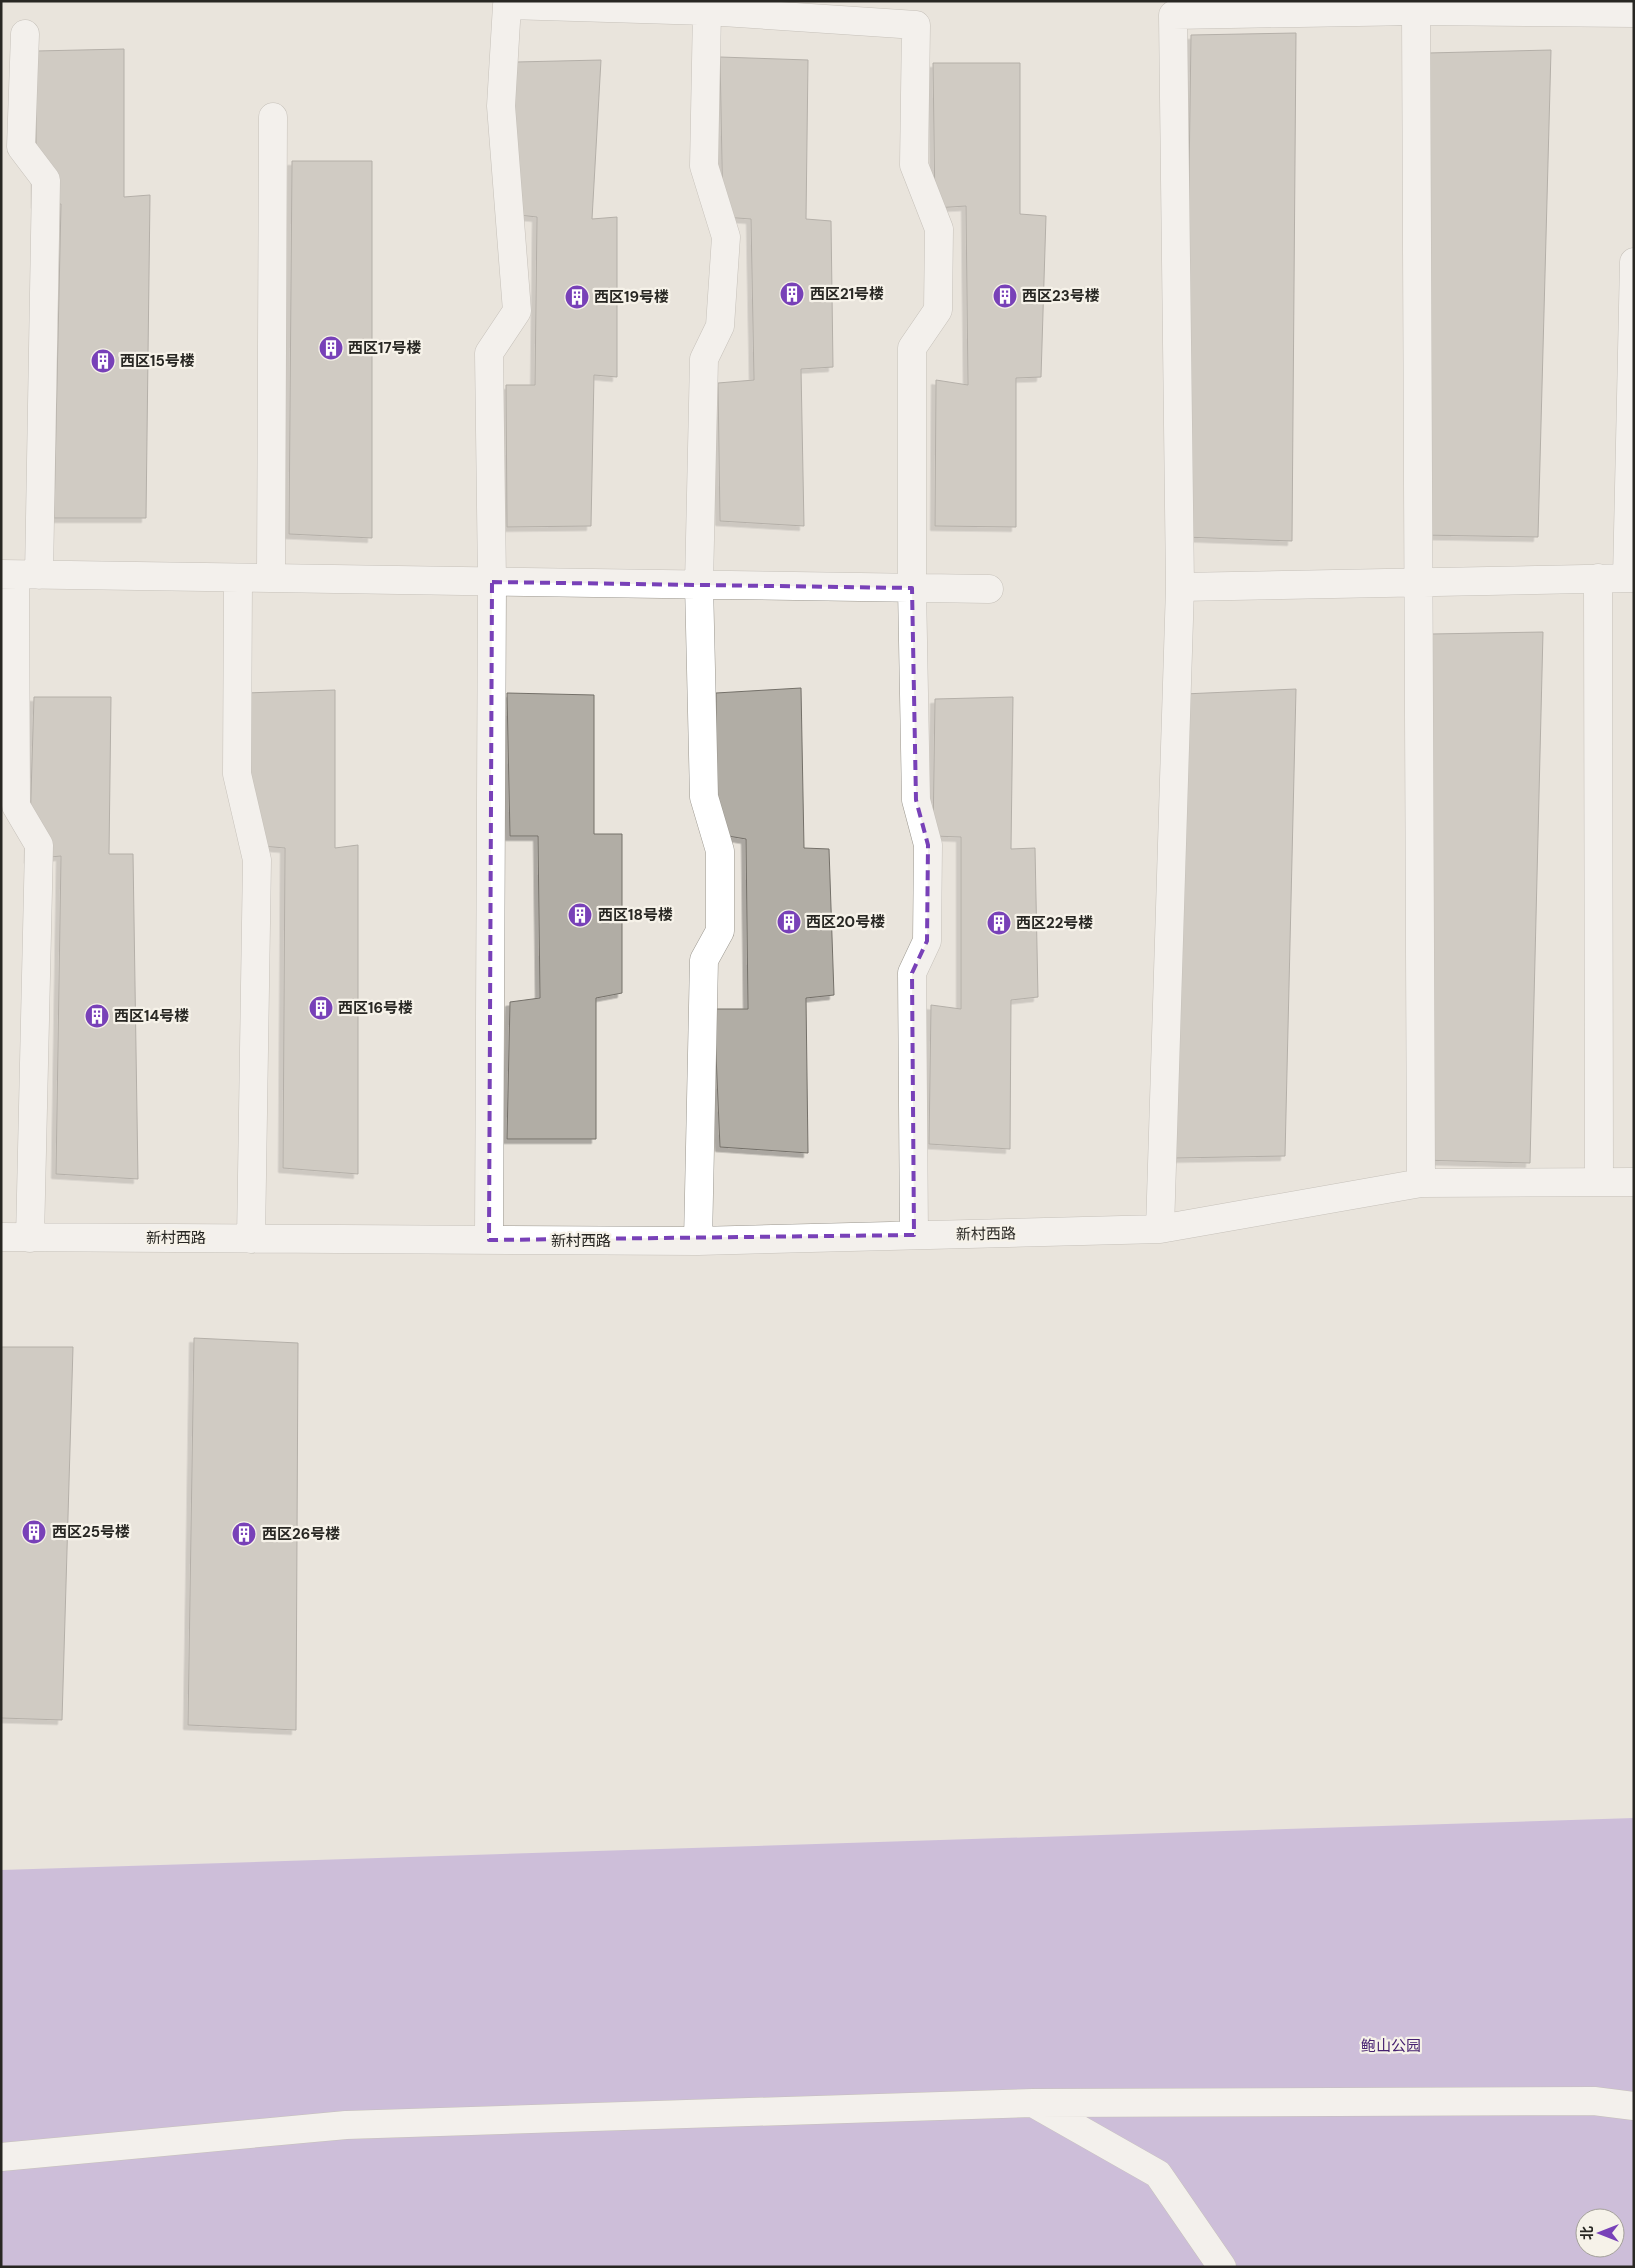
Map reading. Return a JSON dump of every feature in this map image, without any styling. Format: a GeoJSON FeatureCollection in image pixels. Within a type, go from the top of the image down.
{"type":"FeatureCollection","features":[{"type":"Feature","properties":{"kind":"street"},"geometry":{"type":"LineString","coordinates":[[490,1240],[492,582],[490,353],[516,311],[501,106],[507,5],[707,11],[916,25],[914,165],[939,229],[938,310],[912,348],[912,588],[916,800],[928,846],[927,941],[912,973],[914,1235]]}},
{"type":"Feature","properties":{"kind":"street"},"geometry":{"type":"LineString","coordinates":[[698,1241],[704,960],[720,931],[720,852],[704,796],[699,584],[704,359],[720,326],[726,237],[704,166],[707,11]]}},
{"type":"Feature","properties":{"kind":"street"},"geometry":{"type":"LineString","coordinates":[[1416,11],[1421,1183]]}},
{"type":"Feature","properties":{"kind":"street"},"geometry":{"type":"LineString","coordinates":[[1160,1229],[1180,587],[1173,15],[1416,11],[1634,13]]}},
{"type":"Feature","properties":{"kind":"street"},"geometry":{"type":"LineString","coordinates":[[25,34],[21,147],[46,180],[19,575],[16,806],[39,846],[30,1238]]}},
{"type":"Feature","properties":{"kind":"street"},"geometry":{"type":"LineString","coordinates":[[271,578],[273,117]]}},
{"type":"Feature","properties":{"kind":"street"},"geometry":{"type":"LineString","coordinates":[[1180,587],[1630,578],[1634,262]]}},
{"type":"Feature","properties":{"kind":"street"},"geometry":{"type":"LineString","coordinates":[[19,575],[989,589]]}},
{"type":"Feature","properties":{"kind":"street"},"geometry":{"type":"LineString","coordinates":[[238,578],[237,774],[257,860],[251,1239]]}},
{"type":"Feature","properties":{"kind":"street"},"geometry":{"type":"LineString","coordinates":[[1598,578],[1599,1182]]}},
{"type":"Feature","properties":{"kind":"street","name":"新村西路"},"geometry":{"type":"LineString","coordinates":[[1,1237],[698,1241],[1160,1229],[1421,1183],[1634,1182]]}},
{"type":"Feature","properties":{"kind":"street"},"geometry":{"type":"LineString","coordinates":[[1,2157],[346,2125],[1032,2103],[1594,2101],[1634,2106]]}},
{"type":"Feature","properties":{"kind":"street"},"geometry":{"type":"LineString","coordinates":[[1032,2103],[1158,2174],[1222,2267]]}},
{"type":"Feature","properties":{"kind":"highlighted area"},"geometry":{"type":"Polygon","coordinates":[[[492,582],[912,588],[916,800],[928,845],[927,941],[912,973],[914,1235],[489,1240],[492,582]]]}},
{"type":"Feature","properties":{"kind":"green space","name":"鲍山公园"},"geometry":{"type":"Polygon","coordinates":[[[1634,1818],[1634,2267],[1,2267],[1,1870],[1634,1818]]]}},
{"type":"Feature","properties":{"kind":"building"},"geometry":{"type":"Polygon","coordinates":[[[1296,33],[1292,541],[1184,537],[1191,35],[1296,33]]]}},
{"type":"Feature","properties":{"kind":"building","name":"西区15号楼"},"geometry":{"type":"Polygon","coordinates":[[[124,49],[124,197],[150,195],[146,518],[54,518],[61,204],[36,204],[36,51],[124,49]]]}},
{"type":"Feature","properties":{"kind":"building"},"geometry":{"type":"Polygon","coordinates":[[[1551,50],[1538,537],[1420,535],[1428,53],[1551,50]]]}},
{"type":"Feature","properties":{"kind":"building","name":"西区21号楼"},"geometry":{"type":"Polygon","coordinates":[[[720,57],[808,60],[806,219],[831,221],[833,367],[801,369],[804,526],[720,521],[718,383],[754,380],[751,219],[723,217],[720,57]]]}},
{"type":"Feature","properties":{"kind":"building","name":"西区19号楼"},"geometry":{"type":"Polygon","coordinates":[[[601,60],[592,219],[617,217],[617,377],[594,375],[591,526],[507,527],[506,385],[535,385],[537,217],[509,214],[516,62],[601,60]]]}},
{"type":"Feature","properties":{"kind":"building","name":"西区23号楼"},"geometry":{"type":"Polygon","coordinates":[[[933,63],[1020,63],[1020,214],[1046,216],[1041,377],[1016,378],[1016,527],[935,526],[936,380],[968,385],[966,206],[935,208],[933,63]]]}},
{"type":"Feature","properties":{"kind":"building","name":"西区17号楼"},"geometry":{"type":"Polygon","coordinates":[[[292,161],[372,161],[372,538],[289,534],[292,161]]]}},
{"type":"Feature","properties":{"kind":"building"},"geometry":{"type":"Polygon","coordinates":[[[1543,632],[1530,1163],[1420,1160],[1432,634],[1543,632]]]}},
{"type":"Feature","properties":{"kind":"building","name":"西区20号楼"},"geometry":{"type":"Polygon","coordinates":[[[801,688],[804,848],[829,849],[834,995],[806,998],[808,1153],[720,1147],[714,1009],[748,1009],[746,839],[716,834],[716,693],[801,688]]]}},
{"type":"Feature","properties":{"kind":"building"},"geometry":{"type":"Polygon","coordinates":[[[1296,689],[1285,1156],[1175,1158],[1184,694],[1296,689]]]}},
{"type":"Feature","properties":{"kind":"building","name":"西区16号楼"},"geometry":{"type":"Polygon","coordinates":[[[335,690],[335,848],[358,845],[358,1174],[283,1168],[285,848],[250,845],[246,693],[335,690]]]}},
{"type":"Feature","properties":{"kind":"building","name":"西区18号楼"},"geometry":{"type":"Polygon","coordinates":[[[507,693],[594,695],[594,834],[622,834],[622,993],[596,998],[596,1139],[507,1139],[510,1002],[540,998],[538,836],[510,836],[507,693]]]}},
{"type":"Feature","properties":{"kind":"building","name":"西区14号楼"},"geometry":{"type":"Polygon","coordinates":[[[34,697],[111,697],[109,854],[133,854],[138,1179],[56,1174],[61,856],[29,859],[34,697]]]}},
{"type":"Feature","properties":{"kind":"building","name":"西区22号楼"},"geometry":{"type":"Polygon","coordinates":[[[1013,697],[1011,849],[1035,848],[1038,997],[1011,1000],[1010,1149],[929,1144],[931,1005],[961,1009],[961,837],[933,836],[935,699],[1013,697]]]}},
{"type":"Feature","properties":{"kind":"building","name":"西区26号楼"},"geometry":{"type":"Polygon","coordinates":[[[194,1338],[298,1343],[296,1730],[188,1725],[194,1338]]]}},
{"type":"Feature","properties":{"kind":"building","name":"西区25号楼"},"geometry":{"type":"Polygon","coordinates":[[[1,1347],[73,1347],[62,1720],[1,1718],[1,1347]]]}},
{"type":"Feature","properties":{"kind":"place","name":"西区21号楼"},"geometry":{"type":"Point","coordinates":[792,294]}},
{"type":"Feature","properties":{"kind":"place","name":"西区23号楼"},"geometry":{"type":"Point","coordinates":[1005,296]}},
{"type":"Feature","properties":{"kind":"place","name":"西区19号楼"},"geometry":{"type":"Point","coordinates":[577,297]}},
{"type":"Feature","properties":{"kind":"place","name":"西区17号楼"},"geometry":{"type":"Point","coordinates":[331,348]}},
{"type":"Feature","properties":{"kind":"place","name":"西区15号楼"},"geometry":{"type":"Point","coordinates":[103,361]}},
{"type":"Feature","properties":{"kind":"place","name":"西区18号楼"},"geometry":{"type":"Point","coordinates":[580,915]}},
{"type":"Feature","properties":{"kind":"place","name":"西区20号楼"},"geometry":{"type":"Point","coordinates":[789,922]}},
{"type":"Feature","properties":{"kind":"place","name":"西区22号楼"},"geometry":{"type":"Point","coordinates":[999,923]}},
{"type":"Feature","properties":{"kind":"place","name":"西区16号楼"},"geometry":{"type":"Point","coordinates":[321,1008]}},
{"type":"Feature","properties":{"kind":"place","name":"西区14号楼"},"geometry":{"type":"Point","coordinates":[97,1016]}},
{"type":"Feature","properties":{"kind":"place","name":"西区25号楼"},"geometry":{"type":"Point","coordinates":[34,1532]}},
{"type":"Feature","properties":{"kind":"place","name":"西区26号楼"},"geometry":{"type":"Point","coordinates":[244,1534]}}]}
